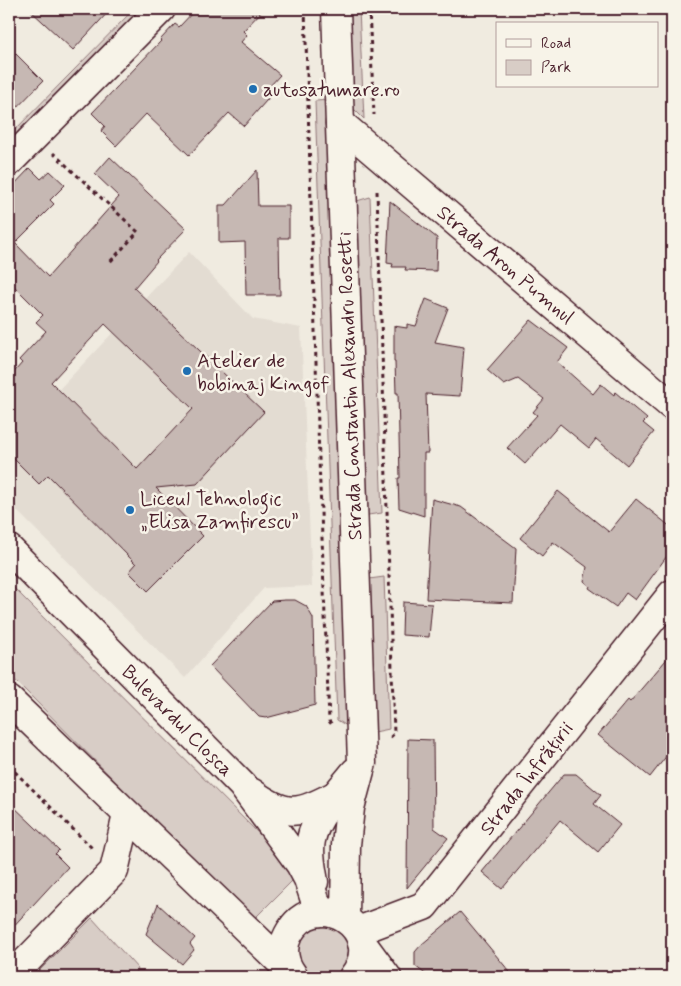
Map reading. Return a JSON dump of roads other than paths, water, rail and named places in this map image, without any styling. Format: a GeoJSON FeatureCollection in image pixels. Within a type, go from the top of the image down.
{"type":"FeatureCollection","features":[{"type":"Feature","properties":{"kind":"street"},"geometry":{"type":"LineString","coordinates":[[9,162],[160,9]]}},
{"type":"Feature","properties":{"kind":"street","name":"Strada Constantin Alexandru Rosetti"},"geometry":{"type":"LineString","coordinates":[[336,9],[362,763],[350,808],[346,845],[346,926]]}},
{"type":"Feature","properties":{"kind":"street","name":"Strada Aron Pumnul"},"geometry":{"type":"LineString","coordinates":[[340,123],[672,406]]}},
{"type":"Feature","properties":{"kind":"street","name":"Bulevardul Cloșca"},"geometry":{"type":"LineString","coordinates":[[9,549],[242,785],[300,864],[308,879],[388,977]]}},
{"type":"Feature","properties":{"kind":"street","name":"Strada Înfrățirii"},"geometry":{"type":"LineString","coordinates":[[291,973],[284,954],[285,940],[292,927],[303,917],[346,926],[424,906],[672,594]]}},
{"type":"Feature","properties":{"kind":"street"},"geometry":{"type":"LineString","coordinates":[[9,700],[291,973]]}},
{"type":"Feature","properties":{"kind":"street"},"geometry":{"type":"LineString","coordinates":[[353,977],[358,970],[362,957],[310,855],[310,840],[315,826],[336,795],[362,763]]}},
{"type":"Feature","properties":{"kind":"street"},"geometry":{"type":"LineString","coordinates":[[242,785],[270,806],[290,812],[308,809],[336,795]]}},
{"type":"Feature","properties":{"kind":"street"},"geometry":{"type":"LineString","coordinates":[[12,977],[114,871],[127,815]]}},
{"type":"Feature","properties":{"kind":"place","name":"autosatumare.ro"},"geometry":{"type":"Point","coordinates":[253,89]}},
{"type":"Feature","properties":{"kind":"place","name":"Atelier de bobinaj Kingof"},"geometry":{"type":"Point","coordinates":[187,371]}},
{"type":"Feature","properties":{"kind":"place","name":"Liceul Tehnologic „Elisa Zamfirescu”"},"geometry":{"type":"Point","coordinates":[130,510]}}]}
